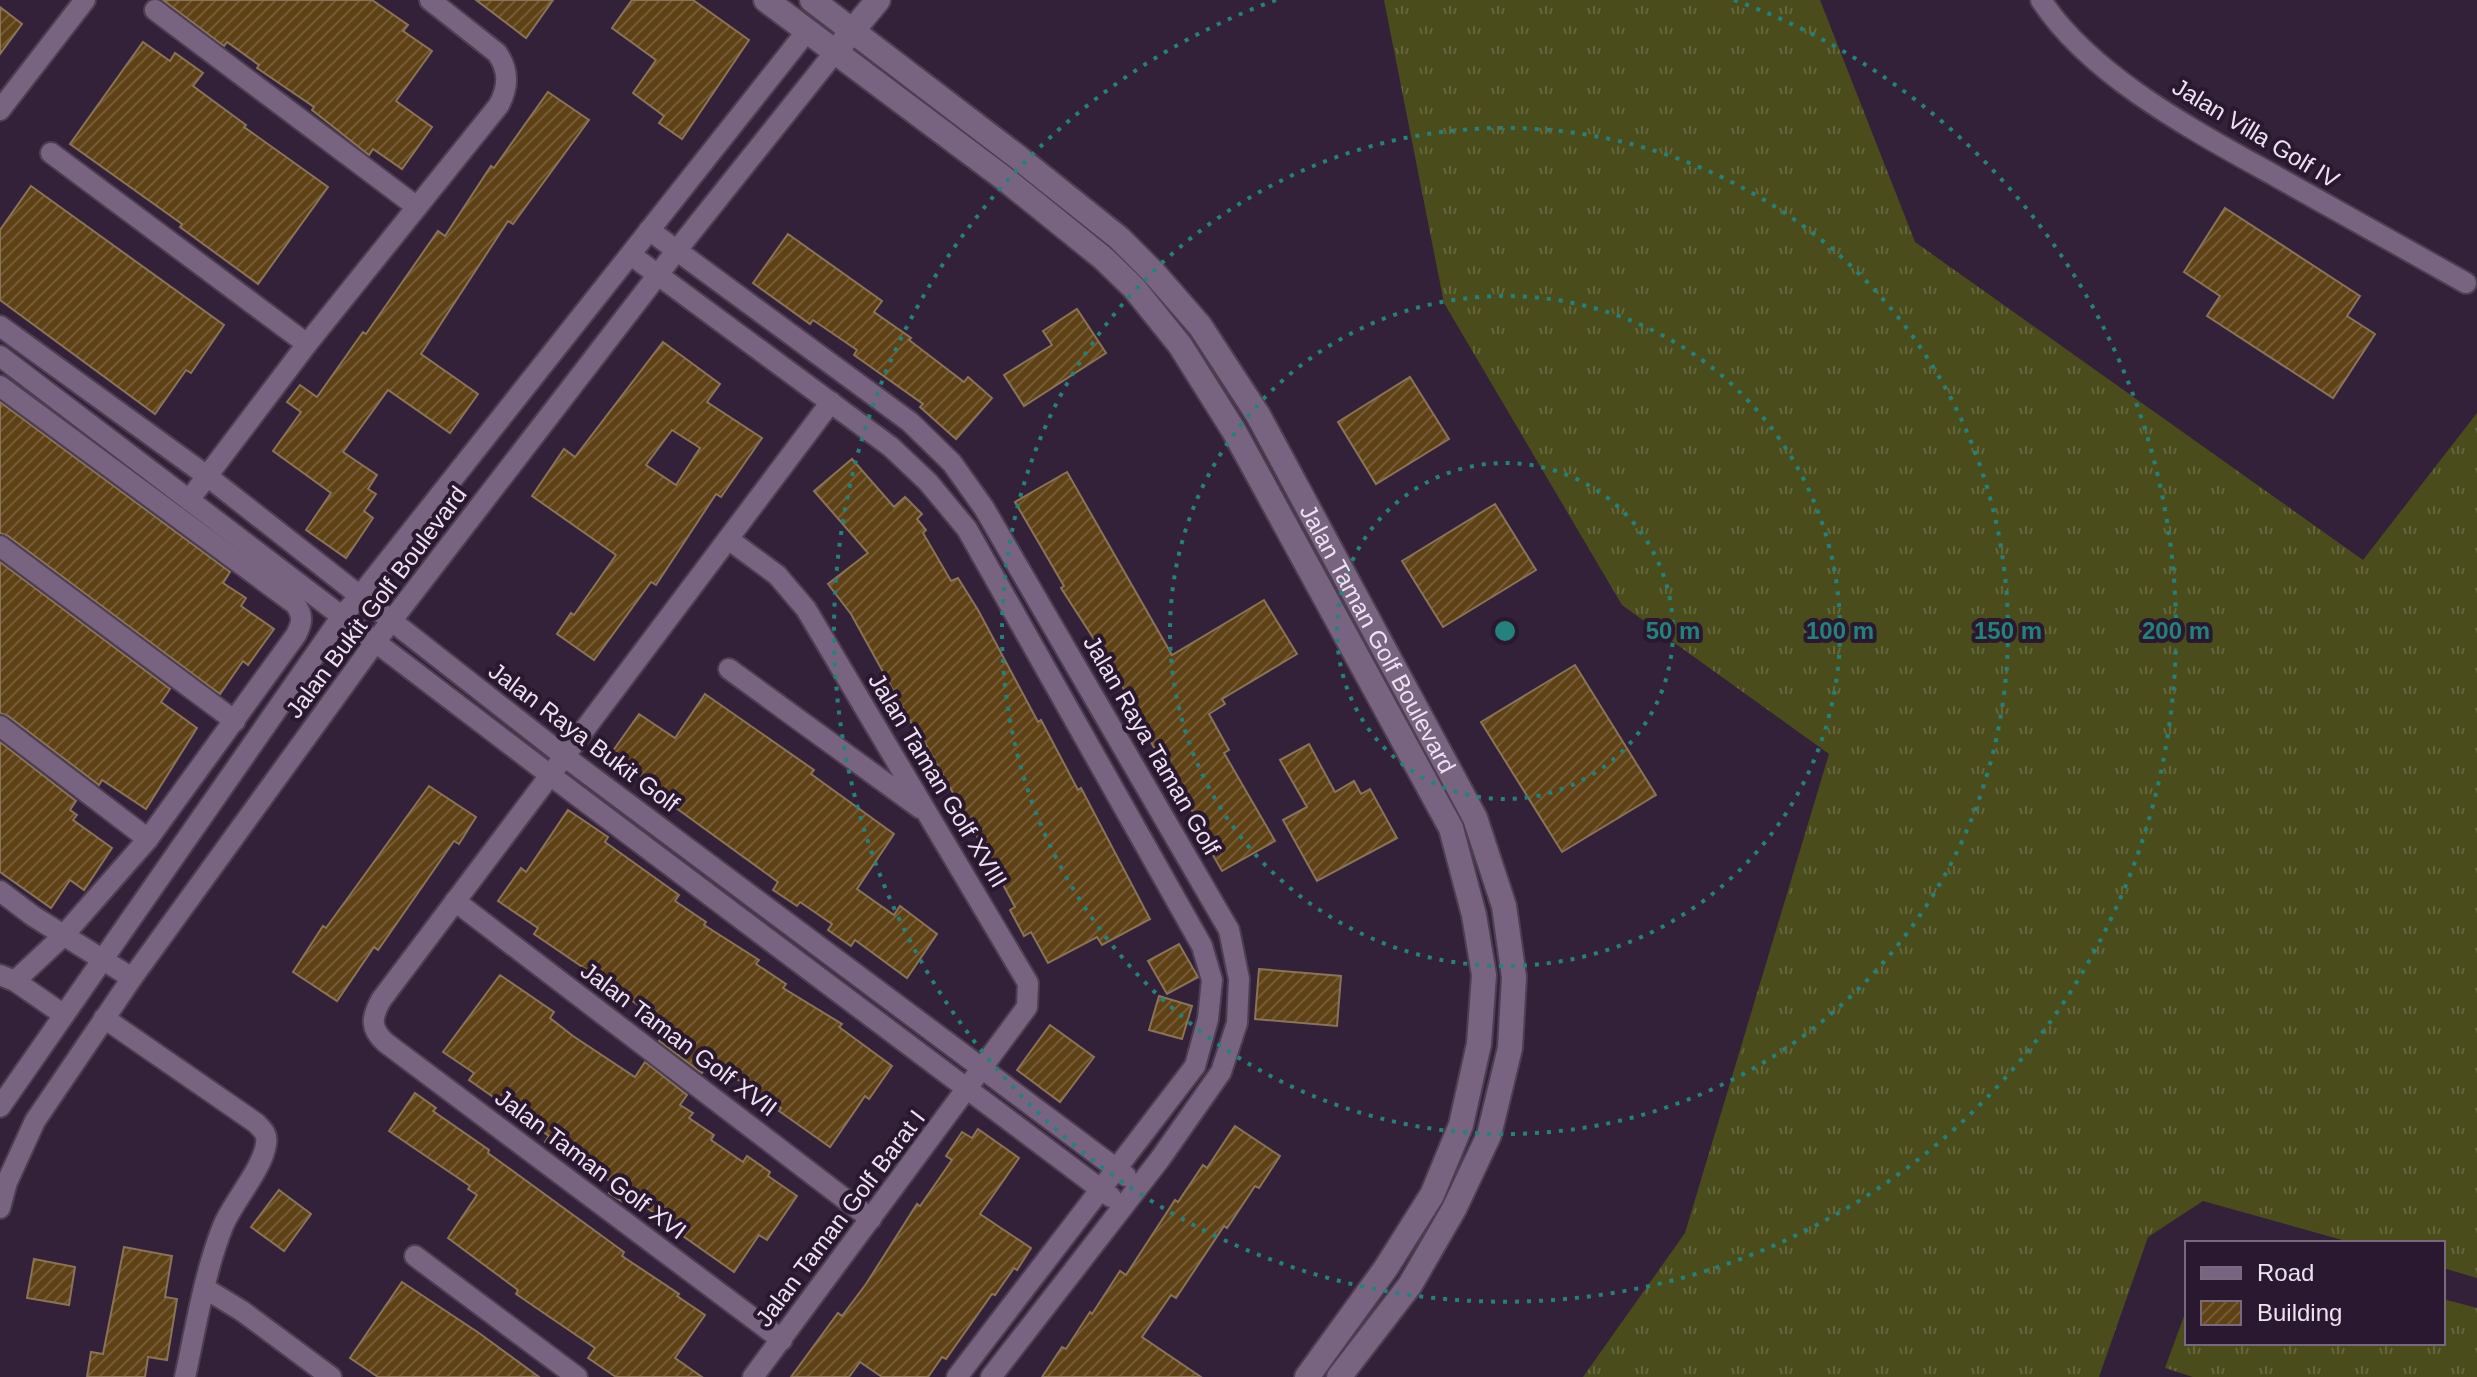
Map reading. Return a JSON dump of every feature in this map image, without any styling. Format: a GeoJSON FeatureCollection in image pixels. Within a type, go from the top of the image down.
{"type":"FeatureCollection","features":[{"type":"Feature","properties":{"kind":"street"},"geometry":{"type":"LineString","coordinates":[[0,110],[8,85],[85,0]]}},
{"type":"Feature","properties":{"kind":"street"},"geometry":{"type":"LineString","coordinates":[[189,500],[307,344],[499,105],[506,92],[505,64],[497,53],[430,0]]}},
{"type":"Feature","properties":{"kind":"street","name":"Jalan Taman Golf Boulevard"},"geometry":{"type":"LineString","coordinates":[[766,0],[1005,179],[1103,258],[1134,288],[1171,334],[1234,431],[1451,828],[1474,915],[1484,975],[1479,1044],[1461,1125],[1432,1195],[1350,1321],[1307,1377]]}},
{"type":"Feature","properties":{"kind":"street"},"geometry":{"type":"LineString","coordinates":[[835,52],[878,0]]}},
{"type":"Feature","properties":{"kind":"street","name":"Jalan Villa Golf IV"},"geometry":{"type":"LineString","coordinates":[[2041,0],[2073,42],[2108,71],[2186,125],[2466,283]]}},
{"type":"Feature","properties":{"kind":"street"},"geometry":{"type":"LineString","coordinates":[[807,31],[823,3]]}},
{"type":"Feature","properties":{"kind":"street","name":"Jalan Taman Golf Boulevard"},"geometry":{"type":"LineString","coordinates":[[823,3],[853,31],[1119,238],[1200,326],[1258,415],[1475,818],[1504,906],[1514,977],[1510,1048],[1489,1135],[1454,1209],[1410,1285],[1339,1377]]}},
{"type":"Feature","properties":{"kind":"street"},"geometry":{"type":"LineString","coordinates":[[155,10],[417,207]]}},
{"type":"Feature","properties":{"kind":"street","name":"Jalan Bukit Golf Boulevard"},"geometry":{"type":"LineString","coordinates":[[0,1107],[342,616],[807,31]]}},
{"type":"Feature","properties":{"kind":"street","name":"Jalan Bukit Golf Boulevard"},"geometry":{"type":"LineString","coordinates":[[0,1208],[7,1182],[35,1121],[132,978],[376,641],[659,276],[684,255],[835,52]]}},
{"type":"Feature","properties":{"kind":"street"},"geometry":{"type":"LineString","coordinates":[[51,153],[307,344]]}},
{"type":"Feature","properties":{"kind":"street","name":"Jalan Raya Taman Golf"},"geometry":{"type":"LineString","coordinates":[[649,230],[910,422],[952,463],[984,508],[1229,930],[1239,979],[1237,1023],[1221,1072],[1124,1206],[991,1377]]}},
{"type":"Feature","properties":{"kind":"street"},"geometry":{"type":"LineString","coordinates":[[631,255],[891,447],[928,482],[967,529],[1202,946],[1212,980],[1208,1019],[1195,1066],[957,1377]]}},
{"type":"Feature","properties":{"kind":"street","name":"Jalan Raya Bukit Golf"},"geometry":{"type":"LineString","coordinates":[[0,326],[207,476],[564,756],[1139,1186]]}},
{"type":"Feature","properties":{"kind":"street"},"geometry":{"type":"LineString","coordinates":[[773,359],[791,335]]}},
{"type":"Feature","properties":{"kind":"street","name":"Jalan Raya Bukit Golf"},"geometry":{"type":"LineString","coordinates":[[0,356],[550,775],[1124,1206]]}},
{"type":"Feature","properties":{"kind":"street"},"geometry":{"type":"LineString","coordinates":[[455,901],[728,539],[826,398],[838,369]]}},
{"type":"Feature","properties":{"kind":"street"},"geometry":{"type":"LineString","coordinates":[[0,386],[295,604],[302,620],[296,635],[148,839],[63,936],[8,978],[64,1015]]}},
{"type":"Feature","properties":{"kind":"street","name":"Jalan Taman Golf XVIII"},"geometry":{"type":"LineString","coordinates":[[728,539],[777,575],[806,609],[1028,983],[1027,1007],[967,1089]]}},
{"type":"Feature","properties":{"kind":"street"},"geometry":{"type":"LineString","coordinates":[[0,546],[235,721]]}},
{"type":"Feature","properties":{"kind":"street"},"geometry":{"type":"LineString","coordinates":[[729,669],[928,814]]}},
{"type":"Feature","properties":{"kind":"street"},"geometry":{"type":"LineString","coordinates":[[0,726],[148,839]]}},
{"type":"Feature","properties":{"kind":"street"},"geometry":{"type":"LineString","coordinates":[[0,891],[63,936],[132,978]]}},
{"type":"Feature","properties":{"kind":"street","name":"Jalan Taman Golf XVI"},"geometry":{"type":"LineString","coordinates":[[455,901],[381,1000],[372,1026],[377,1035],[782,1340]]}},
{"type":"Feature","properties":{"kind":"street","name":"Jalan Taman Golf XVII"},"geometry":{"type":"LineString","coordinates":[[455,901],[871,1219]]}},
{"type":"Feature","properties":{"kind":"street"},"geometry":{"type":"LineString","coordinates":[[104,1018],[256,1123],[266,1134],[266,1146],[225,1221],[215,1247],[185,1377]]}},
{"type":"Feature","properties":{"kind":"street","name":"Jalan Taman Golf Barat I"},"geometry":{"type":"LineString","coordinates":[[753,1377],[967,1089]]}},
{"type":"Feature","properties":{"kind":"street"},"geometry":{"type":"LineString","coordinates":[[415,1256],[577,1377]]}},
{"type":"Feature","properties":{"kind":"street"},"geometry":{"type":"LineString","coordinates":[[206,1289],[242,1311],[331,1377]]}},
{"type":"Feature","properties":{"kind":"street"},"geometry":{"type":"LineString","coordinates":[[1350,1321],[1370,1336]]}},
{"type":"Feature","properties":{"kind":"green space"},"geometry":{"type":"Polygon","coordinates":[[[1384,0],[1820,0],[1915,242],[2363,560],[2477,413],[2477,1278],[2445,1269],[2445,1241],[2346,1241],[2203,1201],[2148,1237],[2099,1377],[1583,1377],[1685,1233],[1829,754],[1622,605],[1444,303],[1384,0]]]}},
{"type":"Feature","properties":{"kind":"green space"},"geometry":{"type":"Polygon","coordinates":[[[2445,1300],[2477,1308],[2477,1377],[2193,1377],[2165,1368],[2185,1313],[2185,1345],[2445,1345],[2445,1300]]]}},
{"type":"Feature","properties":{"kind":"building"},"geometry":{"type":"Polygon","coordinates":[[[163,0],[372,0],[408,25],[403,31],[432,51],[396,101],[432,127],[402,169],[373,149],[369,155],[312,110],[314,107],[257,68],[259,65],[227,42],[224,46],[163,0]]]}},
{"type":"Feature","properties":{"kind":"building"},"geometry":{"type":"Polygon","coordinates":[[[476,0],[553,0],[526,38],[476,0]]]}},
{"type":"Feature","properties":{"kind":"building"},"geometry":{"type":"Polygon","coordinates":[[[632,0],[693,0],[749,40],[682,139],[659,123],[664,116],[633,93],[656,60],[612,28],[632,0]]]}},
{"type":"Feature","properties":{"kind":"building"},"geometry":{"type":"Polygon","coordinates":[[[0,7],[22,24],[0,54],[0,7]]]}},
{"type":"Feature","properties":{"kind":"building"},"geometry":{"type":"Polygon","coordinates":[[[143,42],[170,61],[175,53],[203,73],[193,86],[328,187],[258,284],[180,227],[182,224],[70,144],[143,42]]]}},
{"type":"Feature","properties":{"kind":"building"},"geometry":{"type":"Polygon","coordinates":[[[548,92],[589,120],[513,224],[508,221],[421,354],[478,394],[450,433],[388,390],[343,452],[377,475],[368,489],[376,494],[364,511],[373,518],[346,558],[306,530],[331,493],[273,451],[301,412],[287,402],[300,385],[317,397],[363,332],[366,334],[438,231],[445,236],[491,166],[494,168],[548,92]]]}},
{"type":"Feature","properties":{"kind":"building"},"geometry":{"type":"Polygon","coordinates":[[[31,186],[224,325],[191,373],[186,370],[155,414],[0,300],[0,230],[31,186]]]}},
{"type":"Feature","properties":{"kind":"building"},"geometry":{"type":"Polygon","coordinates":[[[2225,208],[2360,296],[2347,316],[2375,334],[2333,398],[2207,316],[2220,296],[2184,272],[2225,208]]]}},
{"type":"Feature","properties":{"kind":"building"},"geometry":{"type":"Polygon","coordinates":[[[788,234],[882,301],[874,312],[964,382],[968,377],[992,398],[956,439],[920,407],[923,404],[854,355],[857,350],[813,320],[810,324],[753,283],[788,234]]]}},
{"type":"Feature","properties":{"kind":"building"},"geometry":{"type":"Polygon","coordinates":[[[1077,309],[1106,353],[1024,406],[1004,375],[1052,345],[1043,331],[1077,309]]]}},
{"type":"Feature","properties":{"kind":"building"},"geometry":{"type":"Polygon","coordinates":[[[663,342],[720,384],[707,402],[762,438],[721,497],[716,494],[656,585],[651,582],[594,660],[557,634],[616,555],[532,496],[564,449],[575,457],[663,342]],[[672,430],[646,465],[676,485],[700,448],[672,430]]]}},
{"type":"Feature","properties":{"kind":"building"},"geometry":{"type":"Polygon","coordinates":[[[1410,377],[1449,439],[1376,484],[1338,422],[1410,377]]]}},
{"type":"Feature","properties":{"kind":"building"},"geometry":{"type":"Polygon","coordinates":[[[0,402],[230,572],[223,583],[246,598],[241,606],[274,629],[248,665],[243,661],[220,694],[0,533],[0,402]]]}},
{"type":"Feature","properties":{"kind":"building"},"geometry":{"type":"Polygon","coordinates":[[[852,459],[894,507],[905,497],[922,514],[917,519],[926,530],[923,533],[951,581],[958,578],[978,610],[1038,722],[1041,720],[1078,790],[1081,788],[1150,919],[1102,945],[1097,937],[1048,963],[1031,932],[1024,936],[1010,910],[1015,907],[966,816],[851,614],[828,584],[868,553],[814,491],[852,459]]]}},
{"type":"Feature","properties":{"kind":"building"},"geometry":{"type":"Polygon","coordinates":[[[1067,472],[1172,655],[1264,600],[1297,654],[1222,699],[1225,704],[1209,714],[1229,750],[1224,753],[1275,841],[1222,871],[1199,831],[1203,829],[1128,704],[1131,703],[1112,667],[1061,588],[1064,586],[1015,502],[1067,472]]]}},
{"type":"Feature","properties":{"kind":"building"},"geometry":{"type":"Polygon","coordinates":[[[1495,504],[1536,570],[1443,627],[1402,561],[1495,504]]]}},
{"type":"Feature","properties":{"kind":"building"},"geometry":{"type":"Polygon","coordinates":[[[0,562],[170,689],[161,702],[197,728],[146,809],[102,780],[99,785],[0,713],[0,562]]]}},
{"type":"Feature","properties":{"kind":"building"},"geometry":{"type":"Polygon","coordinates":[[[1575,665],[1656,795],[1562,852],[1481,722],[1575,665]]]}},
{"type":"Feature","properties":{"kind":"building"},"geometry":{"type":"Polygon","coordinates":[[[705,694],[814,770],[811,774],[894,834],[857,889],[894,915],[900,906],[937,934],[907,978],[855,940],[851,946],[828,930],[832,924],[800,902],[797,906],[773,890],[778,882],[643,784],[646,780],[610,755],[639,714],[675,738],[705,694]]]}},
{"type":"Feature","properties":{"kind":"building"},"geometry":{"type":"Polygon","coordinates":[[[0,742],[76,801],[70,810],[77,815],[73,820],[112,848],[84,890],[70,880],[51,908],[0,872],[0,742]]]}},
{"type":"Feature","properties":{"kind":"building"},"geometry":{"type":"Polygon","coordinates":[[[1309,744],[1335,792],[1354,781],[1361,794],[1370,789],[1397,838],[1317,881],[1283,820],[1307,807],[1280,760],[1309,744]]]}},
{"type":"Feature","properties":{"kind":"building"},"geometry":{"type":"Polygon","coordinates":[[[429,786],[476,817],[459,844],[454,841],[378,950],[374,947],[337,1001],[293,972],[323,926],[326,928],[429,786]]]}},
{"type":"Feature","properties":{"kind":"building"},"geometry":{"type":"Polygon","coordinates":[[[568,810],[608,837],[605,842],[679,895],[675,901],[706,922],[704,925],[759,960],[756,964],[786,984],[783,988],[842,1024],[839,1027],[892,1066],[869,1099],[865,1096],[830,1147],[779,1111],[781,1108],[726,1072],[721,1078],[705,1068],[702,1073],[659,1041],[669,1026],[534,934],[538,928],[498,901],[521,868],[526,872],[568,810]]]}},
{"type":"Feature","properties":{"kind":"building"},"geometry":{"type":"Polygon","coordinates":[[[1179,944],[1198,977],[1167,994],[1148,961],[1179,944]]]}},
{"type":"Feature","properties":{"kind":"building"},"geometry":{"type":"Polygon","coordinates":[[[1259,969],[1341,976],[1337,1026],[1255,1019],[1259,969]]]}},
{"type":"Feature","properties":{"kind":"building"},"geometry":{"type":"Polygon","coordinates":[[[500,975],[554,1012],[550,1018],[573,1036],[635,1077],[645,1062],[687,1095],[680,1105],[693,1113],[689,1118],[714,1135],[711,1140],[743,1162],[747,1156],[770,1172],[768,1176],[797,1196],[767,1240],[759,1235],[734,1272],[629,1196],[624,1203],[609,1193],[615,1185],[575,1157],[572,1161],[545,1142],[549,1136],[469,1080],[474,1073],[443,1052],[500,975]]]}},
{"type":"Feature","properties":{"kind":"building"},"geometry":{"type":"Polygon","coordinates":[[[1159,996],[1192,1006],[1182,1039],[1149,1030],[1159,996]]]}},
{"type":"Feature","properties":{"kind":"building"},"geometry":{"type":"Polygon","coordinates":[[[1050,1025],[1094,1057],[1060,1102],[1017,1070],[1050,1025]]]}},
{"type":"Feature","properties":{"kind":"building"},"geometry":{"type":"Polygon","coordinates":[[[415,1093],[436,1108],[433,1111],[489,1150],[488,1153],[624,1252],[622,1256],[705,1315],[675,1358],[702,1377],[616,1377],[588,1358],[595,1348],[516,1294],[518,1290],[448,1238],[477,1195],[468,1189],[470,1186],[389,1131],[415,1093]]]}},
{"type":"Feature","properties":{"kind":"building"},"geometry":{"type":"Polygon","coordinates":[[[1235,1126],[1280,1156],[1227,1228],[1224,1226],[1176,1298],[1171,1295],[1142,1337],[1201,1377],[1042,1377],[1062,1347],[1066,1349],[1090,1312],[1092,1314],[1120,1271],[1126,1275],[1175,1200],[1178,1202],[1203,1165],[1207,1168],[1235,1126]]]}},
{"type":"Feature","properties":{"kind":"building"},"geometry":{"type":"Polygon","coordinates":[[[978,1129],[1019,1158],[980,1214],[1031,1248],[1017,1270],[1014,1268],[995,1295],[992,1294],[946,1359],[942,1357],[928,1377],[882,1377],[860,1362],[849,1377],[791,1377],[838,1313],[842,1316],[866,1284],[917,1204],[920,1206],[952,1160],[946,1156],[962,1132],[972,1138],[978,1129]]]}},
{"type":"Feature","properties":{"kind":"building"},"geometry":{"type":"Polygon","coordinates":[[[279,1190],[311,1214],[284,1251],[251,1227],[279,1190]]]}},
{"type":"Feature","properties":{"kind":"building"},"geometry":{"type":"Polygon","coordinates":[[[124,1247],[172,1256],[165,1297],[177,1299],[167,1360],[148,1357],[145,1377],[87,1377],[91,1352],[103,1354],[124,1247]]]}},
{"type":"Feature","properties":{"kind":"building"},"geometry":{"type":"Polygon","coordinates":[[[34,1259],[75,1267],[69,1305],[27,1298],[34,1259]]]}},
{"type":"Feature","properties":{"kind":"building"},"geometry":{"type":"Polygon","coordinates":[[[402,1282],[539,1377],[378,1377],[350,1358],[402,1282]]]}}]}
